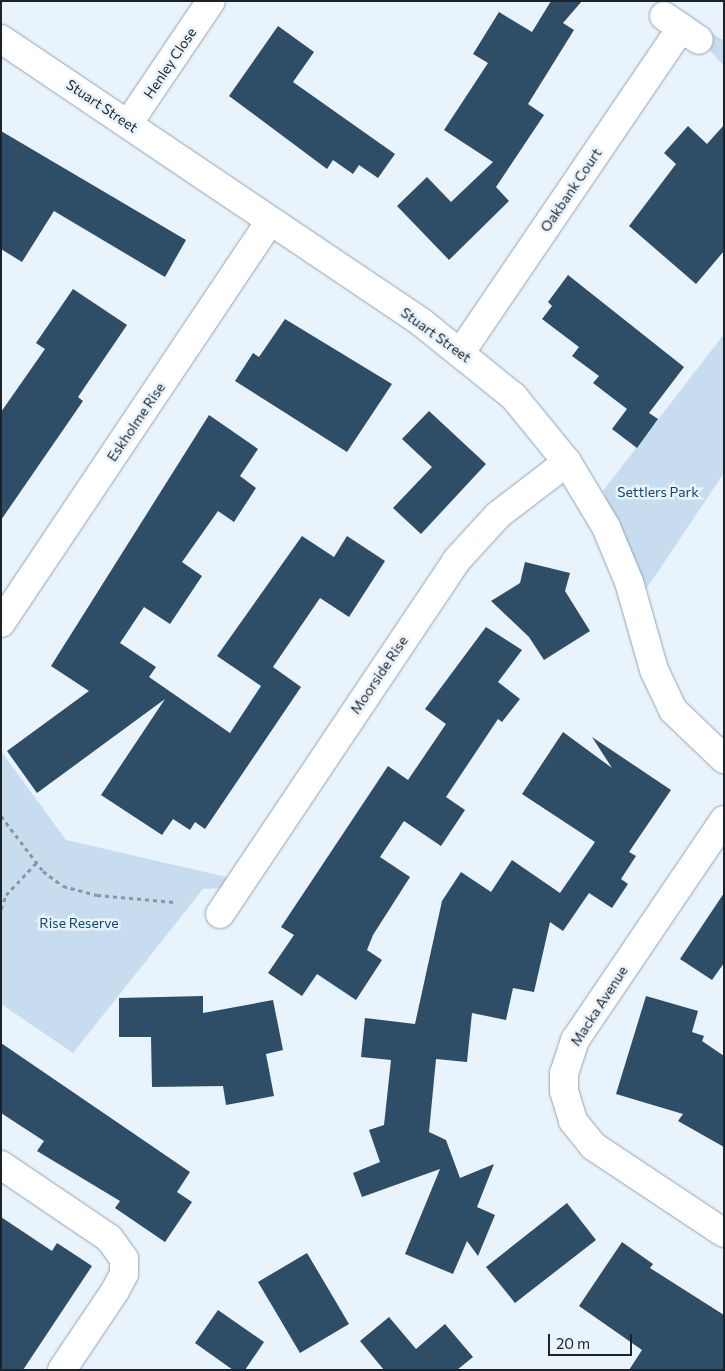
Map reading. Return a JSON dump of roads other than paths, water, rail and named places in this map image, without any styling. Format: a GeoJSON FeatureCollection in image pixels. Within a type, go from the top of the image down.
{"type":"FeatureCollection","features":[{"type":"Feature","properties":{"kind":"street","name":"Henley Close"},"geometry":{"type":"LineString","coordinates":[[128,124],[212,1]]}},
{"type":"Feature","properties":{"kind":"street","name":"Oakbank Court"},"geometry":{"type":"LineString","coordinates":[[462,352],[681,28]]}},
{"type":"Feature","properties":{"kind":"street","name":"Stuart Street"},"geometry":{"type":"LineString","coordinates":[[1,39],[462,352],[534,417],[567,462],[619,555],[665,695],[687,728],[724,759]]}},
{"type":"Feature","properties":{"kind":"street","name":"Eskholme Rise"},"geometry":{"type":"LineString","coordinates":[[1,623],[270,221]]}},
{"type":"Feature","properties":{"kind":"street","name":"Moorside Rise"},"geometry":{"type":"LineString","coordinates":[[220,914],[456,561],[498,515],[567,462]]}},
{"type":"Feature","properties":{"kind":"street","name":"Macka Avenue"},"geometry":{"type":"LineString","coordinates":[[724,820],[575,1040],[564,1073],[564,1091],[573,1121],[593,1146],[724,1233]]}},
{"type":"Feature","properties":{"kind":"street"},"geometry":{"type":"LineString","coordinates":[[1,1165],[109,1238],[124,1259],[124,1274],[115,1291],[62,1370]]}},
{"type":"Feature","properties":{"kind":"park label","name":"Settlers Park"},"geometry":{"type":"Point","coordinates":[658,492]}},
{"type":"Feature","properties":{"kind":"park label","name":"Rise Reserve"},"geometry":{"type":"Point","coordinates":[79,923]}}]}
